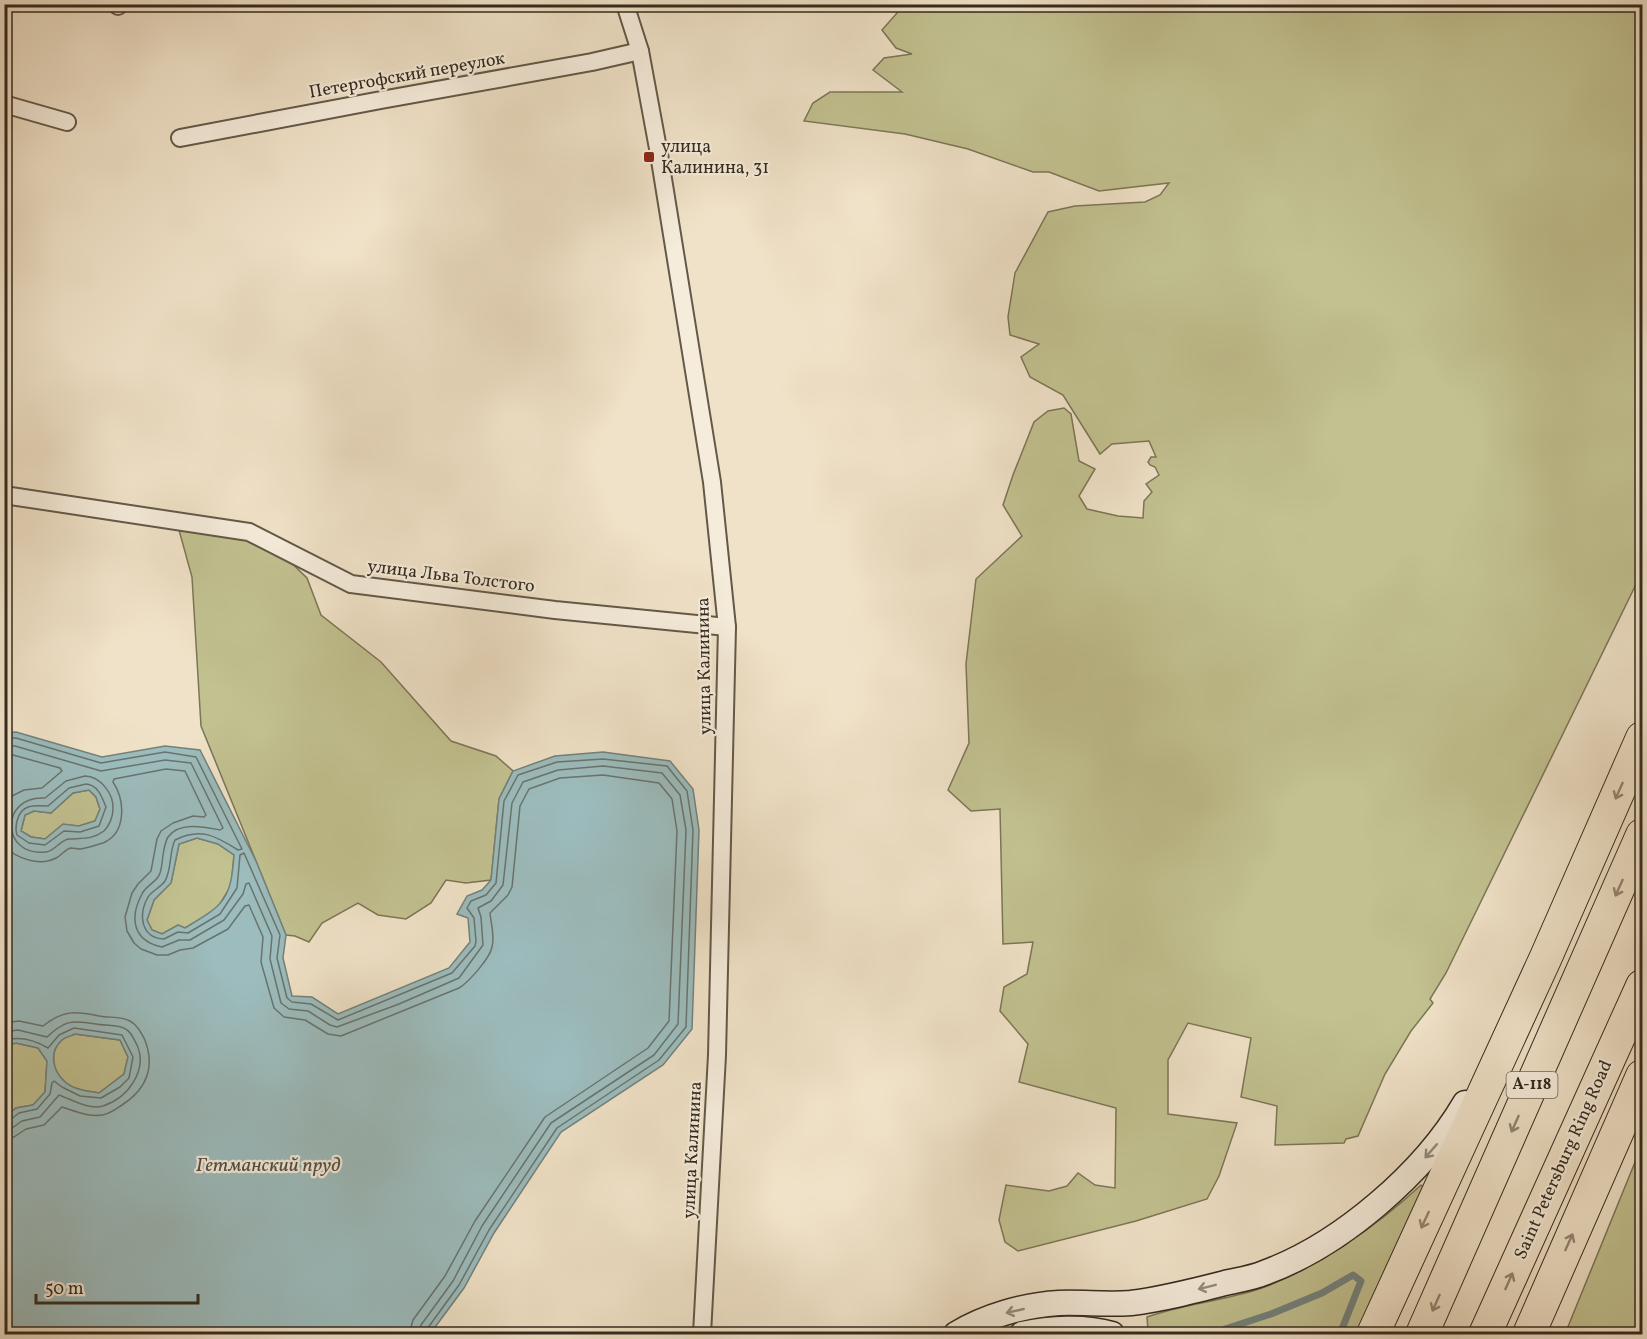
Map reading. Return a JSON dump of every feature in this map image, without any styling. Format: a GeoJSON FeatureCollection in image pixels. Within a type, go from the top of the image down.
{"type":"FeatureCollection","features":[{"type":"Feature","properties":{"kind":"highway"},"geometry":{"type":"LineString","coordinates":[[1372,1335],[1546,957],[1642,738]]}},
{"type":"Feature","properties":{"kind":"highway","name":"А-118"},"geometry":{"type":"LineString","coordinates":[[1422,1335],[1642,835]]}},
{"type":"Feature","properties":{"kind":"highway","name":"Saint Petersburg Ring Road"},"geometry":{"type":"LineString","coordinates":[[1485,1335],[1642,986]]}},
{"type":"Feature","properties":{"kind":"highway"},"geometry":{"type":"LineString","coordinates":[[1529,1335],[1642,1076]]}},
{"type":"Feature","properties":{"kind":"main road"},"geometry":{"type":"LineString","coordinates":[[956,1335],[969,1327],[1010,1311],[1058,1303],[1139,1302],[1264,1273],[1312,1250],[1356,1223],[1413,1171],[1450,1129],[1546,957]]}},
{"type":"Feature","properties":{"kind":"main road"},"geometry":{"type":"LineString","coordinates":[[1022,1335],[1044,1329],[1101,1331],[1112,1335]]}},
{"type":"Feature","properties":{"kind":"street","name":"улица Калинина"},"geometry":{"type":"LineString","coordinates":[[624,4],[640,51],[712,482],[727,627],[717,1043],[702,1335]]}},
{"type":"Feature","properties":{"kind":"street","name":"Петергофский переулок"},"geometry":{"type":"LineString","coordinates":[[180,138],[592,63],[640,51]]}},
{"type":"Feature","properties":{"kind":"street"},"geometry":{"type":"LineString","coordinates":[[4,104],[67,122]]}},
{"type":"Feature","properties":{"kind":"street","name":"улица Льва Толстого"},"geometry":{"type":"LineString","coordinates":[[4,495],[249,532],[351,584],[555,610],[727,627]]}},
{"type":"Feature","properties":{"kind":"shaded area"},"geometry":{"type":"Polygon","coordinates":[[[904,5],[1642,5],[1642,572],[1446,973],[1430,999],[1433,1003],[1411,1031],[1385,1074],[1358,1136],[1346,1139],[1344,1143],[1275,1145],[1277,1106],[1241,1097],[1251,1038],[1188,1023],[1168,1060],[1168,1114],[1237,1123],[1219,1176],[1207,1199],[1136,1221],[1018,1251],[1005,1242],[999,1220],[1006,1185],[1049,1191],[1067,1186],[1078,1173],[1095,1185],[1115,1188],[1116,1108],[1019,1082],[1028,1044],[1000,1011],[1004,987],[1027,974],[1033,942],[1003,944],[1000,809],[971,811],[948,790],[969,743],[966,664],[976,579],[1022,536],[1003,505],[1034,422],[1048,411],[1064,408],[1071,414],[1079,461],[1095,469],[1079,496],[1087,509],[1118,516],[1143,518],[1144,501],[1152,492],[1146,484],[1159,475],[1155,467],[1148,462],[1151,457],[1156,457],[1149,441],[1112,444],[1100,454],[1063,395],[1030,377],[1021,357],[1039,344],[1010,335],[1008,317],[1015,273],[1048,212],[1075,206],[1145,202],[1160,195],[1169,183],[1099,191],[1049,172],[1033,172],[968,149],[905,134],[804,121],[813,103],[830,92],[902,92],[873,70],[884,58],[912,54],[896,48],[882,30],[904,5]]]}},
{"type":"Feature","properties":{"kind":"shaded area"},"geometry":{"type":"Polygon","coordinates":[[[179,530],[224,533],[280,552],[307,578],[321,615],[381,662],[451,741],[496,756],[513,771],[499,799],[491,880],[466,883],[446,880],[431,903],[406,919],[378,915],[358,903],[322,923],[309,942],[286,935],[201,726],[192,577],[179,530]]]}},
{"type":"Feature","properties":{"kind":"shaded area"},"geometry":{"type":"Polygon","coordinates":[[[89,790],[96,797],[100,809],[95,821],[79,826],[63,825],[45,839],[31,837],[21,831],[25,815],[34,811],[51,813],[73,793],[89,790]]]}},
{"type":"Feature","properties":{"kind":"shaded area"},"geometry":{"type":"Polygon","coordinates":[[[197,838],[218,844],[234,855],[231,886],[216,910],[185,928],[178,925],[162,934],[152,930],[147,920],[154,900],[171,883],[179,844],[197,838]]]}},
{"type":"Feature","properties":{"kind":"shaded area"},"geometry":{"type":"Polygon","coordinates":[[[75,1034],[120,1040],[128,1057],[124,1074],[99,1093],[80,1090],[72,1086],[64,1081],[57,1072],[54,1060],[55,1050],[63,1039],[75,1034]]]}},
{"type":"Feature","properties":{"kind":"shaded area"},"geometry":{"type":"Polygon","coordinates":[[[16,1043],[38,1048],[47,1061],[45,1092],[33,1105],[16,1108],[5,1117],[4,1046],[16,1043]]]}},
{"type":"Feature","properties":{"kind":"shaded area"},"geometry":{"type":"Polygon","coordinates":[[[1642,1145],[1642,1334],[1565,1334],[1642,1145]]]}},
{"type":"Feature","properties":{"kind":"shaded area"},"geometry":{"type":"Polygon","coordinates":[[[1421,1185],[1429,1192],[1365,1334],[1154,1334],[1148,1330],[1147,1317],[1259,1289],[1302,1270],[1365,1231],[1421,1185]]]}},
{"type":"Feature","properties":{"kind":"water","name":"Гетманский пруд"},"geometry":{"type":"Polygon","coordinates":[[[16,732],[102,757],[165,746],[200,750],[256,861],[286,935],[283,958],[292,996],[312,997],[338,1014],[449,968],[470,942],[468,918],[457,914],[467,896],[482,890],[491,880],[499,799],[513,771],[555,756],[603,752],[670,761],[693,789],[699,830],[692,1029],[663,1065],[561,1132],[494,1233],[464,1288],[430,1334],[5,1334],[5,1117],[16,1108],[33,1105],[45,1092],[47,1061],[38,1048],[16,1043],[5,1046],[4,733],[16,732]],[[89,790],[73,793],[51,813],[34,811],[25,815],[21,831],[31,837],[45,839],[63,824],[79,826],[95,821],[100,809],[96,797],[89,790]],[[197,838],[179,844],[171,883],[154,900],[147,920],[152,930],[162,934],[178,925],[185,928],[216,907],[227,892],[233,870],[234,855],[218,844],[197,838]],[[75,1034],[66,1037],[58,1044],[54,1060],[57,1072],[68,1084],[81,1090],[99,1093],[124,1074],[128,1057],[120,1040],[75,1034]]]}},
{"type":"Feature","properties":{"kind":"waterway"},"geometry":{"type":"LineString","coordinates":[[1222,1330],[1271,1314],[1322,1293],[1353,1275],[1361,1281],[1340,1334]]}},
{"type":"Feature","properties":{"kind":"place","name":"улица Калинина, 31"},"geometry":{"type":"Point","coordinates":[649,157]}}]}
